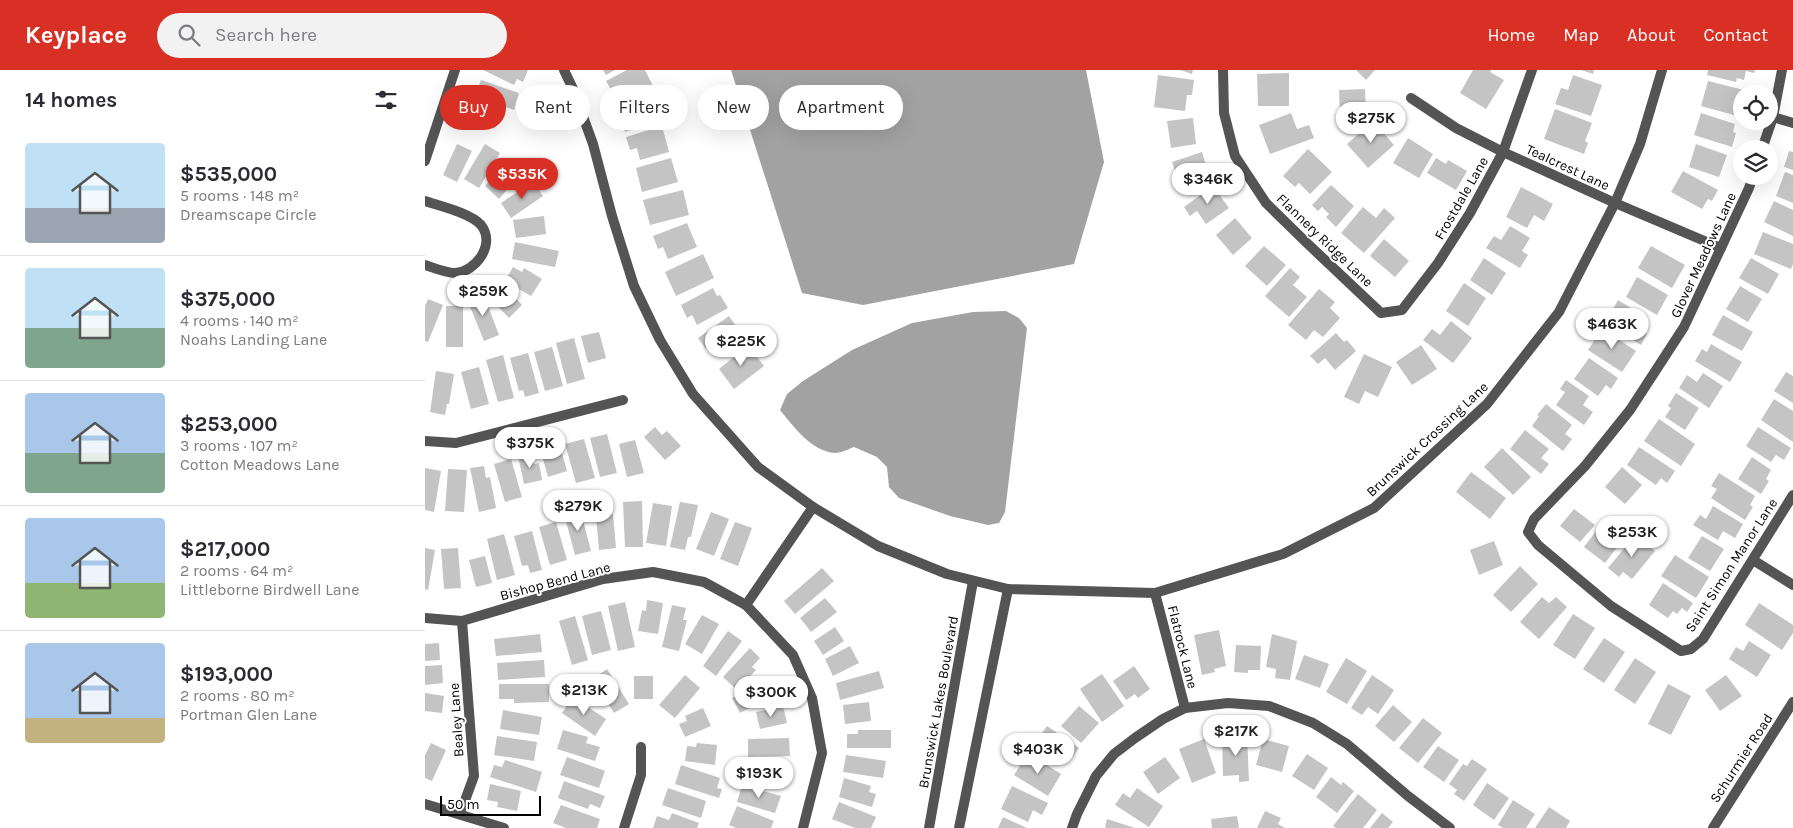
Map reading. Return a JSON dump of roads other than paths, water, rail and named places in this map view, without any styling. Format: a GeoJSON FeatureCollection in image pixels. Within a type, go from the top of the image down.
{"type":"FeatureCollection","features":[{"type":"Feature","properties":{"kind":"street"},"geometry":{"type":"LineString","coordinates":[[425,161],[455,70]]}},
{"type":"Feature","properties":{"kind":"street","name":"Brunswick Crossing Lane"},"geometry":{"type":"LineString","coordinates":[[563,70],[573,89],[593,144],[612,216],[634,286],[660,340],[693,394],[758,466],[813,507],[878,546],[947,574],[1008,589],[1155,593],[1283,554],[1375,508],[1487,404],[1559,312],[1615,203],[1640,144],[1662,70]]}},
{"type":"Feature","properties":{"kind":"street","name":"Flannery Ridge Lane"},"geometry":{"type":"LineString","coordinates":[[1223,70],[1224,113],[1235,156],[1266,203],[1381,313]]}},
{"type":"Feature","properties":{"kind":"street","name":"Frostdale Lane"},"geometry":{"type":"LineString","coordinates":[[1381,313],[1402,310],[1438,263],[1470,213],[1503,152],[1532,70]]}},
{"type":"Feature","properties":{"kind":"street"},"geometry":{"type":"LineString","coordinates":[[1778,91],[1782,70]]}},
{"type":"Feature","properties":{"kind":"street","name":"Tealcrest Lane"},"geometry":{"type":"LineString","coordinates":[[1411,98],[1456,128],[1503,152],[1615,203],[1721,248]]}},
{"type":"Feature","properties":{"kind":"street"},"geometry":{"type":"LineString","coordinates":[[1778,119],[1793,123]]}},
{"type":"Feature","properties":{"kind":"street","name":"Glover Meadows Lane"},"geometry":{"type":"LineString","coordinates":[[1691,649],[1681,651],[1611,606],[1538,545],[1528,532],[1534,518],[1585,466],[1630,410],[1685,327],[1749,185]]}},
{"type":"Feature","properties":{"kind":"street"},"geometry":{"type":"LineString","coordinates":[[425,201],[473,219],[481,225],[486,234],[486,245],[480,259],[465,271],[453,273],[425,265]]}},
{"type":"Feature","properties":{"kind":"street"},"geometry":{"type":"LineString","coordinates":[[425,441],[456,443],[623,400]]}},
{"type":"Feature","properties":{"kind":"street","name":"Saint Simon Manor Lane"},"geometry":{"type":"LineString","coordinates":[[1691,649],[1703,639],[1793,496]]}},
{"type":"Feature","properties":{"kind":"street"},"geometry":{"type":"LineString","coordinates":[[746,605],[813,507]]}},
{"type":"Feature","properties":{"kind":"street"},"geometry":{"type":"LineString","coordinates":[[1753,560],[1793,586]]}},
{"type":"Feature","properties":{"kind":"street","name":"Bishop Bend Lane"},"geometry":{"type":"LineString","coordinates":[[425,618],[462,621],[603,579],[653,572],[703,582],[746,605],[793,655],[812,698],[822,753],[803,828]]}},
{"type":"Feature","properties":{"kind":"street","name":"Brunswick Lakes Boulevard"},"geometry":{"type":"LineString","coordinates":[[929,828],[973,581]]}},
{"type":"Feature","properties":{"kind":"street"},"geometry":{"type":"LineString","coordinates":[[959,828],[1008,589]]}},
{"type":"Feature","properties":{"kind":"street","name":"Flatrock Lane"},"geometry":{"type":"LineString","coordinates":[[1155,593],[1185,708]]}},
{"type":"Feature","properties":{"kind":"street","name":"Bealey Lane"},"geometry":{"type":"LineString","coordinates":[[460,814],[474,776],[462,621]]}},
{"type":"Feature","properties":{"kind":"street","name":"Schurmier Road"},"geometry":{"type":"LineString","coordinates":[[1713,828],[1793,702]]}},
{"type":"Feature","properties":{"kind":"street"},"geometry":{"type":"LineString","coordinates":[[1072,828],[1096,776],[1115,754],[1163,719],[1185,708],[1228,703],[1269,706],[1313,723],[1347,744],[1450,828]]}},
{"type":"Feature","properties":{"kind":"street"},"geometry":{"type":"LineString","coordinates":[[624,828],[641,775],[641,747]]}},
{"type":"Feature","properties":{"kind":"street"},"geometry":{"type":"LineString","coordinates":[[425,804],[505,828]]}}]}
